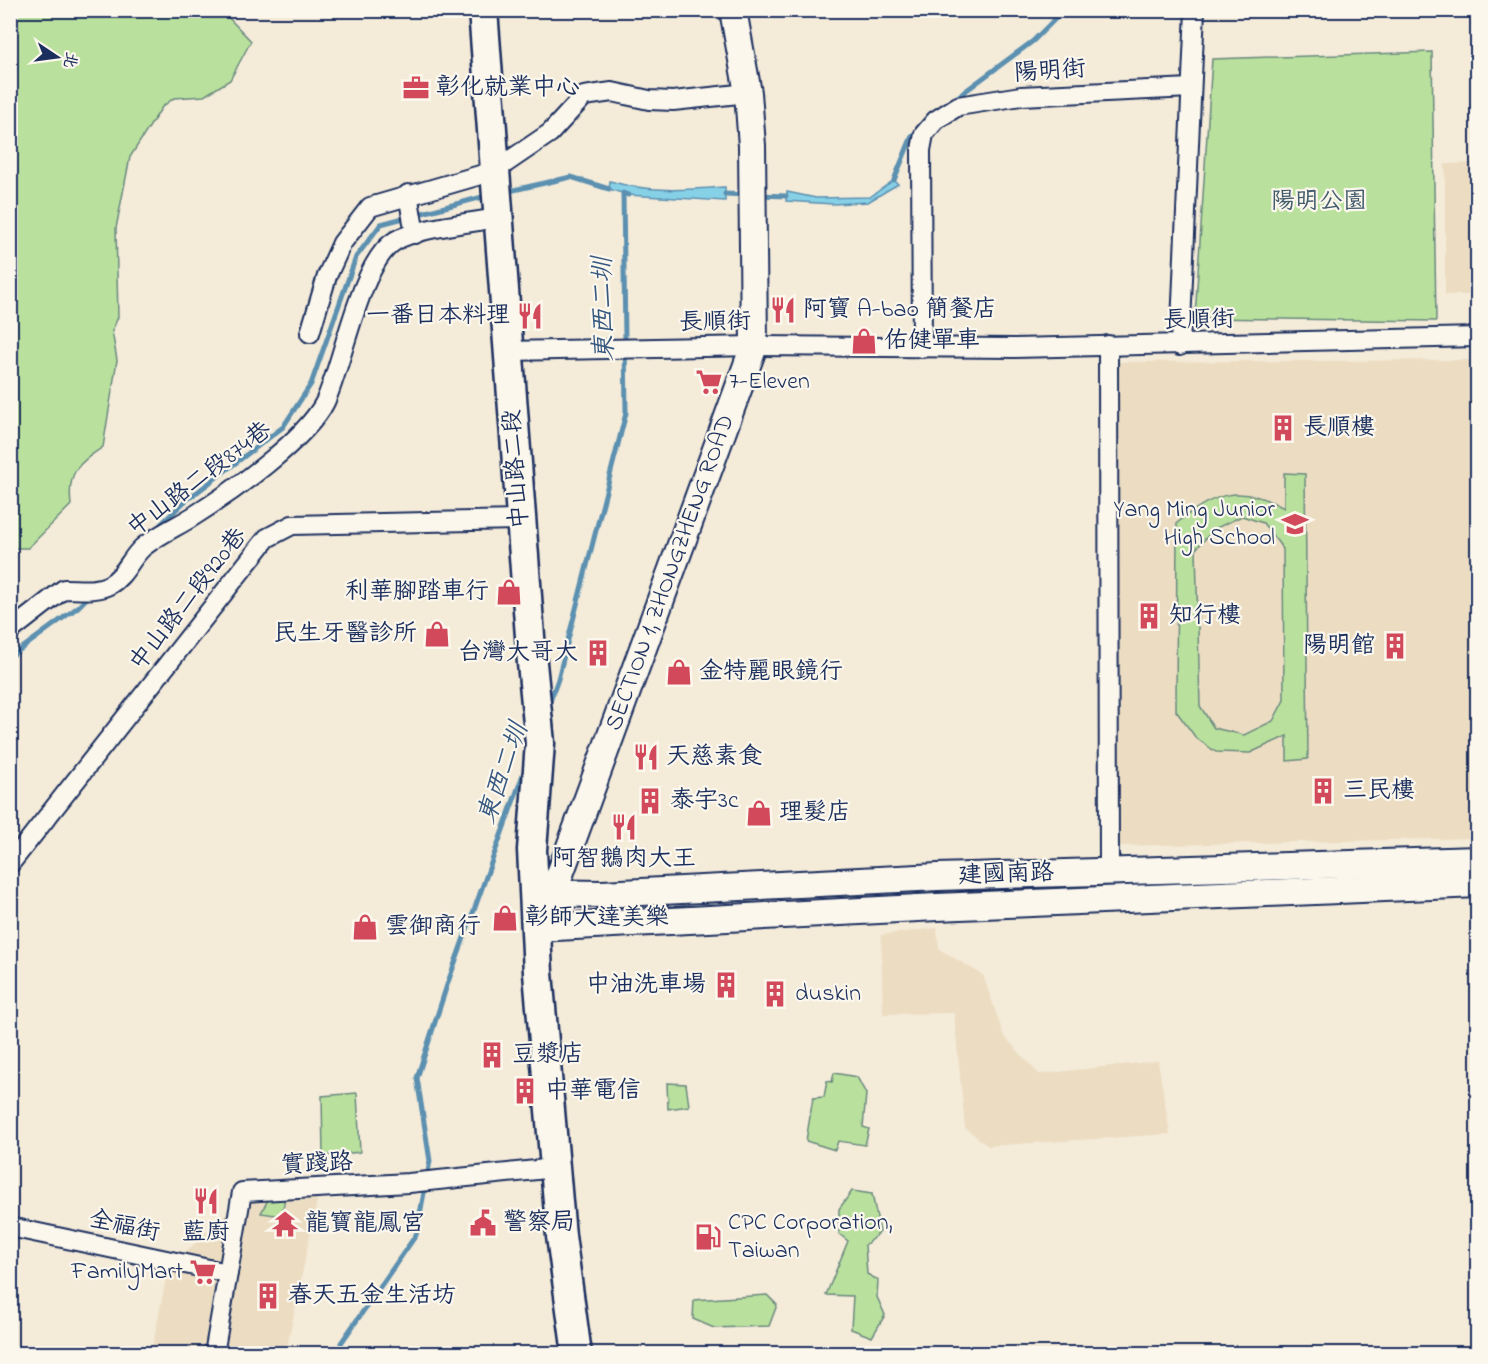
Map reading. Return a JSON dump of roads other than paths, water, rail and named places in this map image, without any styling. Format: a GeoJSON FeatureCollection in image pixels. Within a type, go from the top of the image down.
{"type":"FeatureCollection","features":[{"type":"Feature","properties":{"kind":"main road","name":"中山路二段"},"geometry":{"type":"LineString","coordinates":[[483,10],[495,194],[539,730],[532,850],[544,893],[537,928],[561,1236],[577,1353]]}},
{"type":"Feature","properties":{"kind":"street","name":"SECTION 1, ZHONGZHENG ROAD"},"geometry":{"type":"LineString","coordinates":[[544,893],[754,346],[748,93],[733,10]]}},
{"type":"Feature","properties":{"kind":"street"},"geometry":{"type":"LineString","coordinates":[[1180,346],[1195,10]]}},
{"type":"Feature","properties":{"kind":"street","name":"陽明街"},"geometry":{"type":"LineString","coordinates":[[922,348],[921,150],[924,134],[936,120],[958,106],[1021,96],[1191,88]]}},
{"type":"Feature","properties":{"kind":"street"},"geometry":{"type":"LineString","coordinates":[[310,333],[327,276],[342,243],[370,207],[408,194],[495,194],[584,96],[612,92],[649,100],[673,101],[748,93]]}},
{"type":"Feature","properties":{"kind":"street"},"geometry":{"type":"LineString","coordinates":[[408,194],[415,234]]}},
{"type":"Feature","properties":{"kind":"street","name":"中山路二段874巷"},"geometry":{"type":"LineString","coordinates":[[10,631],[64,589],[82,590],[109,585],[129,569],[141,549],[225,497],[307,429],[325,402],[366,284],[378,260],[394,241],[415,234],[495,194]]}},
{"type":"Feature","properties":{"kind":"street","name":"長順街"},"geometry":{"type":"LineString","coordinates":[[508,351],[754,346],[922,348],[1180,346],[1478,337]]}},
{"type":"Feature","properties":{"kind":"street"},"geometry":{"type":"LineString","coordinates":[[1108,345],[1109,872]]}},
{"type":"Feature","properties":{"kind":"street","name":"中山路二段920巷"},"geometry":{"type":"LineString","coordinates":[[10,864],[267,538],[292,525],[521,520]]}},
{"type":"Feature","properties":{"kind":"street","name":"建國南路"},"geometry":{"type":"LineString","coordinates":[[544,893],[603,894],[1109,872],[1478,860]]}},
{"type":"Feature","properties":{"kind":"street","name":"建國南路"},"geometry":{"type":"LineString","coordinates":[[537,928],[937,907],[1478,884]]}},
{"type":"Feature","properties":{"kind":"street","name":"實踐路"},"geometry":{"type":"LineString","coordinates":[[214,1353],[242,1192],[409,1184],[556,1168]]}},
{"type":"Feature","properties":{"kind":"street","name":"全福街"},"geometry":{"type":"LineString","coordinates":[[10,1227],[228,1273]]}},
{"type":"Feature","properties":{"kind":"water"},"geometry":{"type":"Polygon","coordinates":[[[894,180],[898,184],[868,202],[833,204],[786,201],[787,192],[816,198],[870,197],[894,180]]]}},
{"type":"Feature","properties":{"kind":"water"},"geometry":{"type":"Polygon","coordinates":[[[610,181],[653,189],[725,187],[725,201],[628,195],[609,189],[610,181]]]}},
{"type":"Feature","properties":{"kind":"waterway","name":"東西二圳"},"geometry":{"type":"LineString","coordinates":[[952,101],[1033,41],[1064,10]]}},
{"type":"Feature","properties":{"kind":"waterway","name":"東西二圳"},"geometry":{"type":"LineString","coordinates":[[894,180],[912,136],[920,129]]}},
{"type":"Feature","properties":{"kind":"waterway"},"geometry":{"type":"LineString","coordinates":[[505,192],[571,177],[609,189]]}},
{"type":"Feature","properties":{"kind":"waterway","name":"東西二圳"},"geometry":{"type":"LineString","coordinates":[[548,707],[558,679],[626,413],[623,193],[628,195]]}},
{"type":"Feature","properties":{"kind":"waterway"},"geometry":{"type":"LineString","coordinates":[[725,194],[745,195]]}},
{"type":"Feature","properties":{"kind":"waterway"},"geometry":{"type":"LineString","coordinates":[[156,529],[184,502],[283,427],[311,384],[356,257],[381,224],[490,195]]}},
{"type":"Feature","properties":{"kind":"waterway"},"geometry":{"type":"LineString","coordinates":[[760,195],[786,196]]}},
{"type":"Feature","properties":{"kind":"waterway"},"geometry":{"type":"LineString","coordinates":[[10,657],[78,607],[90,595]]}},
{"type":"Feature","properties":{"kind":"waterway","name":"東西二圳"},"geometry":{"type":"LineString","coordinates":[[341,1343],[416,1235],[430,1161],[417,1078],[448,982],[525,769]]}},
{"type":"Feature","properties":{"kind":"place","name":"彰化就業中心"},"geometry":{"type":"Point","coordinates":[416,88]}},
{"type":"Feature","properties":{"kind":"place","name":"阿寶 A-bao 簡餐店"},"geometry":{"type":"Point","coordinates":[783,310]}},
{"type":"Feature","properties":{"kind":"place","name":"一番日本料理"},"geometry":{"type":"Point","coordinates":[530,316]}},
{"type":"Feature","properties":{"kind":"place","name":"佑健單車"},"geometry":{"type":"Point","coordinates":[864,341]}},
{"type":"Feature","properties":{"kind":"place","name":"7-Eleven"},"geometry":{"type":"Point","coordinates":[709,382]}},
{"type":"Feature","properties":{"kind":"place","name":"長順樓"},"geometry":{"type":"Point","coordinates":[1283,428]}},
{"type":"Feature","properties":{"kind":"place","name":"Yang Ming Junior High School"},"geometry":{"type":"Point","coordinates":[1295,524]}},
{"type":"Feature","properties":{"kind":"place","name":"利華腳踏車行"},"geometry":{"type":"Point","coordinates":[509,592]}},
{"type":"Feature","properties":{"kind":"place","name":"知行樓"},"geometry":{"type":"Point","coordinates":[1149,616]}},
{"type":"Feature","properties":{"kind":"place","name":"民生牙醫診所"},"geometry":{"type":"Point","coordinates":[437,634]}},
{"type":"Feature","properties":{"kind":"place","name":"陽明館"},"geometry":{"type":"Point","coordinates":[1395,646]}},
{"type":"Feature","properties":{"kind":"place","name":"台灣大哥大"},"geometry":{"type":"Point","coordinates":[598,653]}},
{"type":"Feature","properties":{"kind":"place","name":"金特麗眼鏡行"},"geometry":{"type":"Point","coordinates":[679,672]}},
{"type":"Feature","properties":{"kind":"place","name":"天慈素食"},"geometry":{"type":"Point","coordinates":[646,757]}},
{"type":"Feature","properties":{"kind":"place","name":"三民樓"},"geometry":{"type":"Point","coordinates":[1323,791]}},
{"type":"Feature","properties":{"kind":"place","name":"泰宇3c"},"geometry":{"type":"Point","coordinates":[650,801]}},
{"type":"Feature","properties":{"kind":"place","name":"理髮店"},"geometry":{"type":"Point","coordinates":[759,813]}},
{"type":"Feature","properties":{"kind":"place","name":"阿智鵝肉大王"},"geometry":{"type":"Point","coordinates":[624,827]}},
{"type":"Feature","properties":{"kind":"place","name":"彰師大達美樂"},"geometry":{"type":"Point","coordinates":[505,918]}},
{"type":"Feature","properties":{"kind":"place","name":"雲御商行"},"geometry":{"type":"Point","coordinates":[365,927]}},
{"type":"Feature","properties":{"kind":"place","name":"中油洗車場"},"geometry":{"type":"Point","coordinates":[726,985]}},
{"type":"Feature","properties":{"kind":"place","name":"duskin"},"geometry":{"type":"Point","coordinates":[775,994]}},
{"type":"Feature","properties":{"kind":"place","name":"豆漿店"},"geometry":{"type":"Point","coordinates":[492,1055]}},
{"type":"Feature","properties":{"kind":"place","name":"中華電信"},"geometry":{"type":"Point","coordinates":[525,1091]}},
{"type":"Feature","properties":{"kind":"place","name":"藍廚"},"geometry":{"type":"Point","coordinates":[206,1201]}},
{"type":"Feature","properties":{"kind":"place","name":"警察局"},"geometry":{"type":"Point","coordinates":[483,1223]}},
{"type":"Feature","properties":{"kind":"place","name":"龍寶龍鳳宮"},"geometry":{"type":"Point","coordinates":[285,1224]}},
{"type":"Feature","properties":{"kind":"place","name":"CPC Corporation, Taiwan"},"geometry":{"type":"Point","coordinates":[708,1237]}},
{"type":"Feature","properties":{"kind":"place","name":"FamilyMart"},"geometry":{"type":"Point","coordinates":[203,1272]}},
{"type":"Feature","properties":{"kind":"place","name":"春天五金生活坊"},"geometry":{"type":"Point","coordinates":[268,1296]}},
{"type":"Feature","properties":{"kind":"park label","name":"陽明公園"},"geometry":{"type":"Point","coordinates":[1319,202]}}]}
